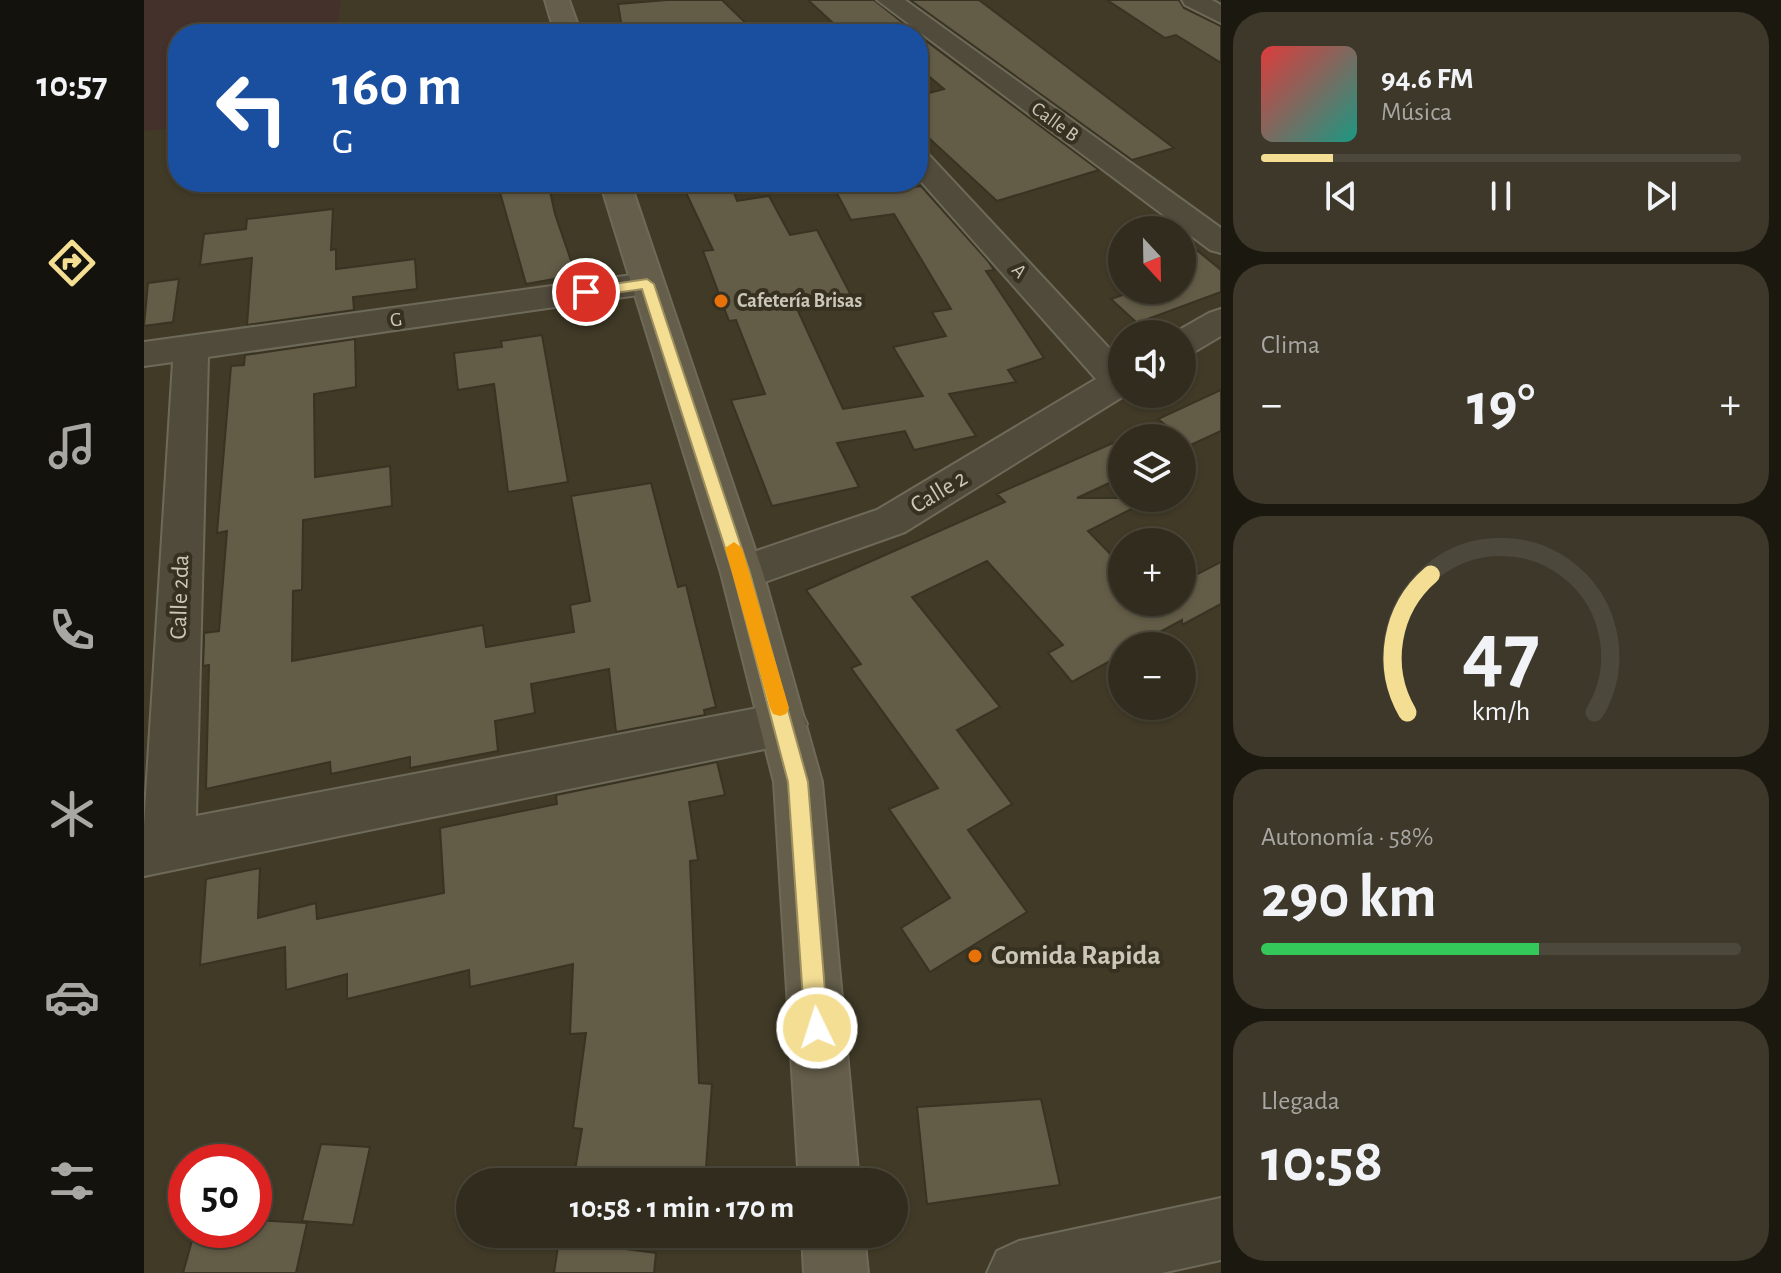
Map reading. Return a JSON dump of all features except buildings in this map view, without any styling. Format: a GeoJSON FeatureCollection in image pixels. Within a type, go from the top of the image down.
{"type":"FeatureCollection","features":[{"type":"Feature","properties":{"kind":"main road"},"geometry":{"type":"LineString","coordinates":[[557,0],[565,24]]}},
{"type":"Feature","properties":{"kind":"main road"},"geometry":{"type":"LineString","coordinates":[[618,192],[742,573],[798,782],[828,1168]]}},
{"type":"Feature","properties":{"kind":"main road"},"geometry":{"type":"LineString","coordinates":[[834,1248],[836,1273]]}},
{"type":"Feature","properties":{"kind":"street","name":"Calle B"},"geometry":{"type":"LineString","coordinates":[[889,0],[922,24]]}},
{"type":"Feature","properties":{"kind":"street"},"geometry":{"type":"LineString","coordinates":[[1194,0],[1221,15]]}},
{"type":"Feature","properties":{"kind":"street","name":"Calle B"},"geometry":{"type":"LineString","coordinates":[[928,29],[1221,243]]}},
{"type":"Feature","properties":{"kind":"street","name":"A"},"geometry":{"type":"LineString","coordinates":[[928,171],[1108,367]]}},
{"type":"Feature","properties":{"kind":"street","name":"G"},"geometry":{"type":"LineString","coordinates":[[144,354],[647,284]]}},
{"type":"Feature","properties":{"kind":"street"},"geometry":{"type":"LineString","coordinates":[[1196,336],[1221,321]]}},
{"type":"Feature","properties":{"kind":"street","name":"Calle 2da"},"geometry":{"type":"LineString","coordinates":[[157,848],[191,349]]}},
{"type":"Feature","properties":{"kind":"street","name":"Calle 2"},"geometry":{"type":"LineString","coordinates":[[742,573],[891,521],[1108,389]]}},
{"type":"Feature","properties":{"kind":"street"},"geometry":{"type":"LineString","coordinates":[[157,848],[784,724]]}},
{"type":"Feature","properties":{"kind":"street"},"geometry":{"type":"LineString","coordinates":[[1019,1273],[1221,1229]]}},
{"type":"Feature","properties":{"kind":"shaded area"},"geometry":{"type":"Polygon","coordinates":[[[144,0],[341,0],[337,24],[168,24],[168,129],[144,131],[144,0]]]}},
{"type":"Feature","properties":{"kind":"slow traffic"},"geometry":{"type":"LineString","coordinates":[[734,548],[780,708]]}},
{"type":"Feature","properties":{"kind":"place","name":"Cafetería Brisas"},"geometry":{"type":"Point","coordinates":[721,301]}},
{"type":"Feature","properties":{"kind":"place","name":"Comida Rapida"},"geometry":{"type":"Point","coordinates":[975,956]}},
{"type":"Feature","properties":{"kind":"route"},"geometry":{"type":"LineString","coordinates":[[586,292],[647,284],[742,573],[798,782],[817,1028]]}}]}
